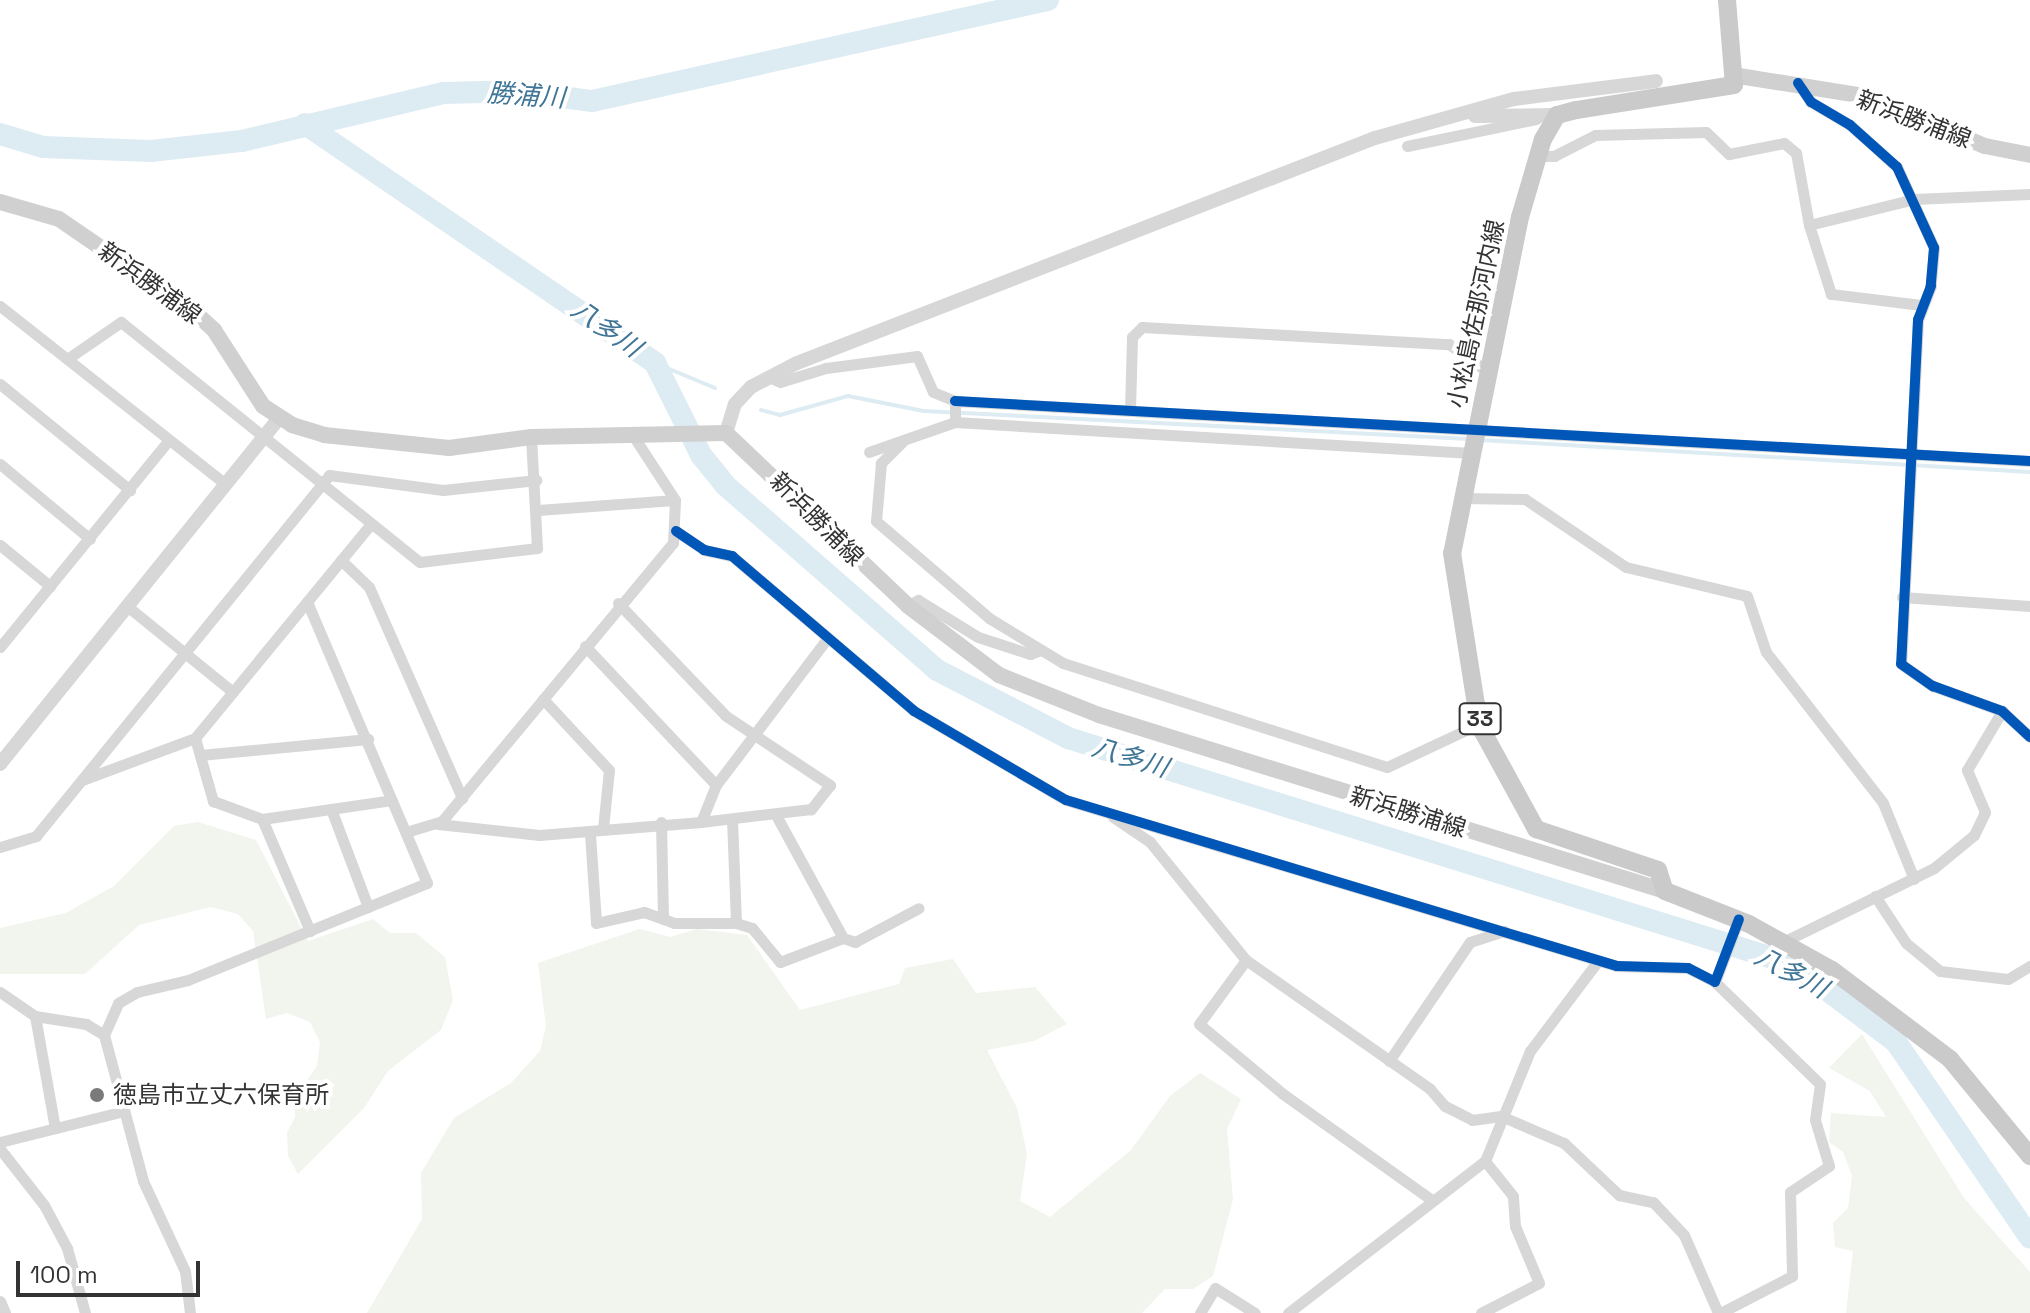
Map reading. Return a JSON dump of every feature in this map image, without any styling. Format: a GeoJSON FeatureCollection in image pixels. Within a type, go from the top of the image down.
{"type":"FeatureCollection","features":[{"type":"Feature","properties":{"kind":"main road"},"geometry":{"type":"LineString","coordinates":[[1727,0],[1734,74]]}},
{"type":"Feature","properties":{"kind":"main road"},"geometry":{"type":"LineString","coordinates":[[1621,99],[1656,81],[1734,74]]}},
{"type":"Feature","properties":{"kind":"main road"},"geometry":{"type":"LineString","coordinates":[[1557,115],[1734,74]]}},
{"type":"Feature","properties":{"kind":"main road","name":"新浜勝浦線"},"geometry":{"type":"LineString","coordinates":[[1734,74],[1871,97],[1985,146],[2030,155]]}},
{"type":"Feature","properties":{"kind":"main road","name":"小松島佐那河内線"},"geometry":{"type":"LineString","coordinates":[[1557,115],[1538,156],[1462,498],[1453,577],[1481,723],[1536,829],[1658,870],[1665,891],[1785,941],[1922,1035],[1975,1087],[2030,1156]]}},
{"type":"Feature","properties":{"kind":"main road","name":"新浜勝浦線"},"geometry":{"type":"LineString","coordinates":[[0,202],[59,219],[192,310],[278,419]]}},
{"type":"Feature","properties":{"kind":"main road"},"geometry":{"type":"LineString","coordinates":[[278,419],[324,435],[432,447],[531,437],[722,432]]}},
{"type":"Feature","properties":{"kind":"main road","name":"新浜勝浦線"},"geometry":{"type":"LineString","coordinates":[[722,432],[908,606],[999,675],[1050,699],[1665,891]]}},
{"type":"Feature","properties":{"kind":"street"},"geometry":{"type":"LineString","coordinates":[[722,432],[735,404],[769,377],[1411,126],[1514,99],[1656,81]]}},
{"type":"Feature","properties":{"kind":"street"},"geometry":{"type":"LineString","coordinates":[[1798,83],[1811,102],[1850,125],[1897,167],[1934,248],[1931,286],[1921,305],[1899,655],[1905,670],[2002,711],[2030,737]]}},
{"type":"Feature","properties":{"kind":"street"},"geometry":{"type":"LineString","coordinates":[[1411,126],[1491,114],[1557,115]]}},
{"type":"Feature","properties":{"kind":"street"},"geometry":{"type":"LineString","coordinates":[[1407,146],[1557,115]]}},
{"type":"Feature","properties":{"kind":"street"},"geometry":{"type":"LineString","coordinates":[[1538,156],[1554,156],[1595,135],[1706,132],[1729,154],[1784,143],[1796,153],[1809,225],[1831,294],[1921,305]]}},
{"type":"Feature","properties":{"kind":"street"},"geometry":{"type":"LineString","coordinates":[[1809,225],[1914,199],[2030,194]]}},
{"type":"Feature","properties":{"kind":"street"},"geometry":{"type":"LineString","coordinates":[[0,306],[70,357],[168,441],[225,484]]}},
{"type":"Feature","properties":{"kind":"street"},"geometry":{"type":"LineString","coordinates":[[70,357],[121,322],[370,525],[420,562],[537,548],[538,510],[531,437]]}},
{"type":"Feature","properties":{"kind":"street"},"geometry":{"type":"LineString","coordinates":[[1130,410],[1132,337],[1142,327],[1449,344],[1488,372]]}},
{"type":"Feature","properties":{"kind":"street"},"geometry":{"type":"LineString","coordinates":[[769,377],[780,382],[849,364],[917,356],[933,392],[955,403],[1130,410],[1474,440]]}},
{"type":"Feature","properties":{"kind":"street"},"geometry":{"type":"LineString","coordinates":[[0,384],[130,490]]}},
{"type":"Feature","properties":{"kind":"street"},"geometry":{"type":"LineString","coordinates":[[955,403],[955,420]]}},
{"type":"Feature","properties":{"kind":"street"},"geometry":{"type":"LineString","coordinates":[[0,764],[278,419]]}},
{"type":"Feature","properties":{"kind":"street"},"geometry":{"type":"LineString","coordinates":[[869,452],[955,420],[1910,461],[2030,461]]}},
{"type":"Feature","properties":{"kind":"street"},"geometry":{"type":"LineString","coordinates":[[438,824],[543,699],[618,603],[673,543],[676,531],[675,500],[637,434]]}},
{"type":"Feature","properties":{"kind":"street"},"geometry":{"type":"LineString","coordinates":[[904,440],[881,463],[876,521],[966,601],[1041,650],[1127,686],[1387,767],[1481,723]]}},
{"type":"Feature","properties":{"kind":"street"},"geometry":{"type":"LineString","coordinates":[[0,647],[168,441]]}},
{"type":"Feature","properties":{"kind":"street"},"geometry":{"type":"LineString","coordinates":[[0,464],[90,539]]}},
{"type":"Feature","properties":{"kind":"street"},"geometry":{"type":"LineString","coordinates":[[0,847],[36,836],[329,475],[443,490],[536,480]]}},
{"type":"Feature","properties":{"kind":"street"},"geometry":{"type":"LineString","coordinates":[[1462,498],[1525,499],[1626,567],[1747,596],[1766,652],[1883,803],[1914,879]]}},
{"type":"Feature","properties":{"kind":"street"},"geometry":{"type":"LineString","coordinates":[[538,510],[675,500]]}},
{"type":"Feature","properties":{"kind":"street"},"geometry":{"type":"LineString","coordinates":[[82,780],[195,738],[370,525]]}},
{"type":"Feature","properties":{"kind":"street"},"geometry":{"type":"LineString","coordinates":[[676,531],[704,550],[732,556],[826,640],[955,736],[1054,794],[1597,962],[1688,968],[1715,982],[1820,1084],[1815,1120],[1829,1166],[1790,1192],[1792,1276],[1719,1313],[1684,1235],[1653,1202],[1619,1195],[1579,1153],[1501,1116],[1461,1117],[1389,1061],[1246,960],[1150,842],[1112,813]]}},
{"type":"Feature","properties":{"kind":"street"},"geometry":{"type":"LineString","coordinates":[[1,549],[50,586]]}},
{"type":"Feature","properties":{"kind":"street"},"geometry":{"type":"LineString","coordinates":[[341,560],[369,587],[462,798]]}},
{"type":"Feature","properties":{"kind":"street"},"geometry":{"type":"LineString","coordinates":[[1902,597],[2030,606]]}},
{"type":"Feature","properties":{"kind":"street"},"geometry":{"type":"LineString","coordinates":[[908,606],[918,600],[978,637],[1030,654],[1041,650]]}},
{"type":"Feature","properties":{"kind":"street"},"geometry":{"type":"LineString","coordinates":[[190,1313],[185,1271],[143,1181],[104,1035],[118,1003],[137,992],[188,980],[427,883],[307,602]]}},
{"type":"Feature","properties":{"kind":"street"},"geometry":{"type":"LineString","coordinates":[[406,832],[438,824],[590,834],[603,828],[732,820],[811,809],[830,785],[756,732],[726,716],[618,603]]}},
{"type":"Feature","properties":{"kind":"street"},"geometry":{"type":"LineString","coordinates":[[127,606],[233,692]]}},
{"type":"Feature","properties":{"kind":"street"},"geometry":{"type":"LineString","coordinates":[[701,822],[716,785],[826,640]]}},
{"type":"Feature","properties":{"kind":"street"},"geometry":{"type":"LineString","coordinates":[[585,646],[716,785]]}},
{"type":"Feature","properties":{"kind":"street"},"geometry":{"type":"LineString","coordinates":[[543,699],[609,770],[603,828]]}},
{"type":"Feature","properties":{"kind":"street"},"geometry":{"type":"LineString","coordinates":[[1785,941],[1914,879],[1952,855],[1982,823],[1982,801],[1967,770],[2002,711]]}},
{"type":"Feature","properties":{"kind":"street"},"geometry":{"type":"LineString","coordinates":[[195,738],[213,801],[262,819],[392,800]]}},
{"type":"Feature","properties":{"kind":"street"},"geometry":{"type":"LineString","coordinates":[[200,755],[368,739]]}},
{"type":"Feature","properties":{"kind":"street"},"geometry":{"type":"LineString","coordinates":[[331,809],[368,907]]}},
{"type":"Feature","properties":{"kind":"street"},"geometry":{"type":"LineString","coordinates":[[776,815],[843,938]]}},
{"type":"Feature","properties":{"kind":"street"},"geometry":{"type":"LineString","coordinates":[[262,819],[310,931]]}},
{"type":"Feature","properties":{"kind":"street"},"geometry":{"type":"LineString","coordinates":[[732,820],[736,923]]}},
{"type":"Feature","properties":{"kind":"street"},"geometry":{"type":"LineString","coordinates":[[661,822],[663,919]]}},
{"type":"Feature","properties":{"kind":"street"},"geometry":{"type":"LineString","coordinates":[[590,834],[596,923],[644,912],[663,919],[736,923],[752,928],[780,962],[843,938],[855,942],[919,908]]}},
{"type":"Feature","properties":{"kind":"street"},"geometry":{"type":"LineString","coordinates":[[1875,896],[1906,943],[1940,971],[2008,979],[2030,966]]}},
{"type":"Feature","properties":{"kind":"street"},"geometry":{"type":"LineString","coordinates":[[1715,982],[1722,971],[1738,923]]}},
{"type":"Feature","properties":{"kind":"street"},"geometry":{"type":"LineString","coordinates":[[1389,1061],[1470,942],[1504,931]]}},
{"type":"Feature","properties":{"kind":"street"},"geometry":{"type":"LineString","coordinates":[[1246,960],[1199,1024],[1283,1094],[1433,1201]]}},
{"type":"Feature","properties":{"kind":"street"},"geometry":{"type":"LineString","coordinates":[[1288,1313],[1485,1161],[1501,1116],[1544,1026],[1597,962]]}},
{"type":"Feature","properties":{"kind":"street"},"geometry":{"type":"LineString","coordinates":[[0,992],[35,1016],[86,1024],[104,1035]]}},
{"type":"Feature","properties":{"kind":"street"},"geometry":{"type":"LineString","coordinates":[[35,1016],[55,1128]]}},
{"type":"Feature","properties":{"kind":"street"},"geometry":{"type":"LineString","coordinates":[[0,1142],[124,1111]]}},
{"type":"Feature","properties":{"kind":"street"},"geometry":{"type":"LineString","coordinates":[[0,1149],[44,1205],[67,1248],[85,1313]]}},
{"type":"Feature","properties":{"kind":"street"},"geometry":{"type":"LineString","coordinates":[[1481,1313],[1539,1283],[1515,1226],[1513,1196],[1485,1161]]}},
{"type":"Feature","properties":{"kind":"street"},"geometry":{"type":"LineString","coordinates":[[1200,1313],[1215,1288],[1255,1313]]}},
{"type":"Feature","properties":{"kind":"street"},"geometry":{"type":"LineString","coordinates":[[0,1301],[5,1313]]}},
{"type":"Feature","properties":{"kind":"shaded area"},"geometry":{"type":"Polygon","coordinates":[[[198,822],[256,840],[308,941],[373,919],[390,933],[416,933],[445,957],[453,1000],[441,1030],[388,1071],[364,1108],[298,1174],[288,1156],[287,1133],[295,1117],[294,1099],[317,1066],[320,1042],[310,1022],[287,1013],[266,1019],[253,931],[238,914],[210,907],[139,925],[85,974],[0,974],[0,928],[66,913],[114,886],[174,826],[198,822]]]}},
{"type":"Feature","properties":{"kind":"shaded area"},"geometry":{"type":"Polygon","coordinates":[[[640,929],[670,937],[697,929],[747,935],[800,1010],[899,984],[905,968],[953,959],[976,993],[1035,987],[1067,1024],[1034,1041],[987,1050],[1017,1108],[1027,1154],[1020,1201],[1050,1217],[1131,1150],[1170,1096],[1200,1073],[1241,1099],[1227,1129],[1233,1199],[1213,1276],[1193,1289],[1165,1289],[1142,1313],[367,1313],[422,1219],[421,1173],[454,1118],[511,1083],[540,1051],[546,1026],[538,963],[640,929]]]}},
{"type":"Feature","properties":{"kind":"shaded area"},"geometry":{"type":"Polygon","coordinates":[[[1862,1034],[1964,1198],[2030,1272],[2030,1313],[1846,1313],[1853,1251],[1835,1247],[1833,1223],[1848,1208],[1852,1176],[1843,1152],[1829,1142],[1831,1113],[1886,1117],[1870,1091],[1829,1068],[1862,1034]]]}},
{"type":"Feature","properties":{"kind":"waterway","name":"勝浦川"},"geometry":{"type":"LineString","coordinates":[[0,134],[43,147],[151,151],[242,141],[444,93],[517,91],[592,101],[1048,0]]}},
{"type":"Feature","properties":{"kind":"waterway","name":"八多川"},"geometry":{"type":"LineString","coordinates":[[305,124],[655,363],[701,455],[725,485],[937,670],[1068,738],[1772,958],[1815,981],[1896,1042],[2030,1238]]}},
{"type":"Feature","properties":{"kind":"waterway"},"geometry":{"type":"LineString","coordinates":[[655,363],[715,388]]}},
{"type":"Feature","properties":{"kind":"waterway"},"geometry":{"type":"LineString","coordinates":[[761,410],[780,415],[848,396],[924,411],[1469,439]]}},
{"type":"Feature","properties":{"kind":"waterway"},"geometry":{"type":"LineString","coordinates":[[1481,440],[2030,472]]}},
{"type":"Feature","properties":{"kind":"cycle path"},"geometry":{"type":"LineString","coordinates":[[1798,83],[1811,102],[1850,125],[1897,167],[1934,248],[1931,286],[1918,320],[1901,664],[1933,686],[2002,711],[2030,737]]}},
{"type":"Feature","properties":{"kind":"cycle path"},"geometry":{"type":"LineString","coordinates":[[955,401],[2030,461]]}},
{"type":"Feature","properties":{"kind":"cycle path"},"geometry":{"type":"LineString","coordinates":[[676,531],[704,550],[732,556],[914,711],[1066,800],[1617,966],[1688,968],[1715,982],[1739,919]]}},
{"type":"Feature","properties":{"kind":"place","name":"徳島市立丈六保育所"},"geometry":{"type":"Point","coordinates":[97,1095]}}]}
